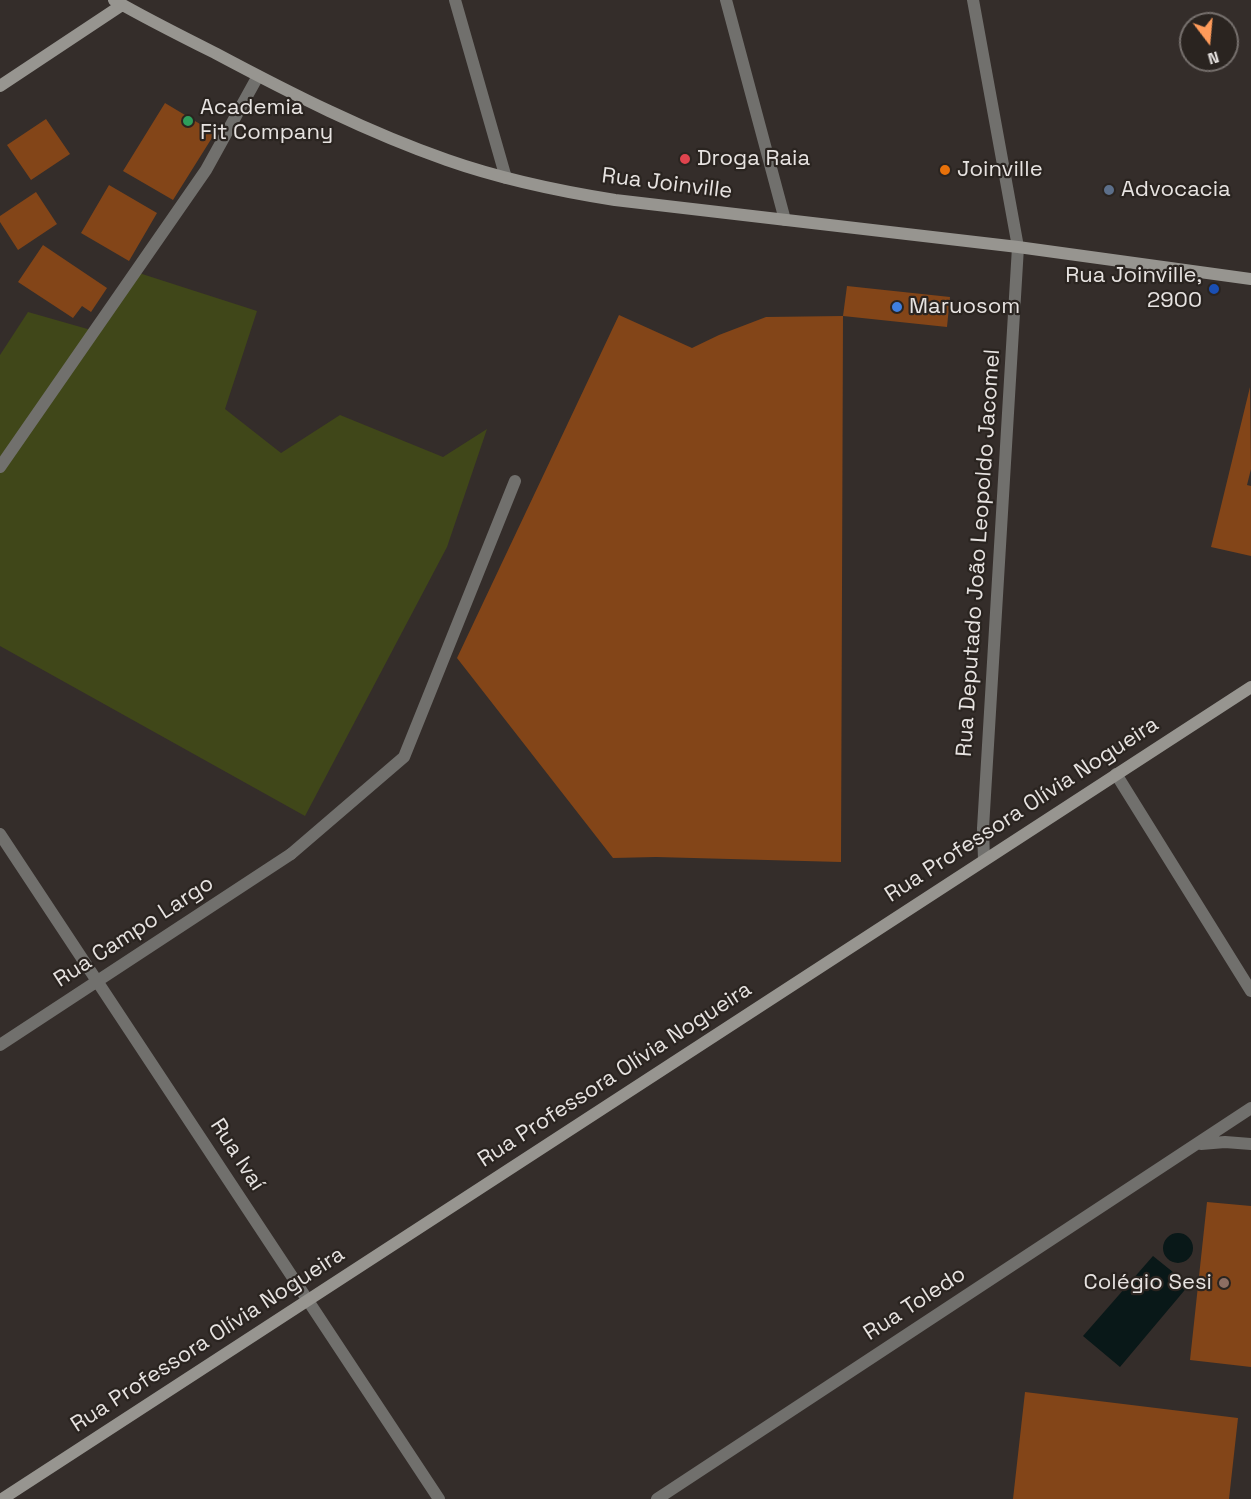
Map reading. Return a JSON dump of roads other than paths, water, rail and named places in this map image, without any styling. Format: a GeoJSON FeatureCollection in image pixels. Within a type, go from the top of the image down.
{"type":"FeatureCollection","features":[{"type":"Feature","properties":{"kind":"street"},"geometry":{"type":"LineString","coordinates":[[455,0],[506,178]]}},
{"type":"Feature","properties":{"kind":"street"},"geometry":{"type":"LineString","coordinates":[[726,0],[784,220]]}},
{"type":"Feature","properties":{"kind":"street","name":"Rua Deputado João Leopoldo Jacomel"},"geometry":{"type":"LineString","coordinates":[[973,0],[1018,247],[983,828],[984,860]]}},
{"type":"Feature","properties":{"kind":"street"},"geometry":{"type":"LineString","coordinates":[[0,86],[118,2]]}},
{"type":"Feature","properties":{"kind":"street","name":"Rua Joinville"},"geometry":{"type":"LineString","coordinates":[[118,2],[258,76],[394,140],[447,160],[558,191],[615,200],[1018,247],[1251,279]]}},
{"type":"Feature","properties":{"kind":"street"},"geometry":{"type":"LineString","coordinates":[[0,467],[206,170],[258,76]]}},
{"type":"Feature","properties":{"kind":"street","name":"Rua Campo Largo"},"geometry":{"type":"LineString","coordinates":[[0,1045],[291,854],[405,757],[514,481]]}},
{"type":"Feature","properties":{"kind":"street","name":"Rua Professora Olívia Nogueira"},"geometry":{"type":"LineString","coordinates":[[2,1499],[1251,687]]}},
{"type":"Feature","properties":{"kind":"street"},"geometry":{"type":"LineString","coordinates":[[1116,774],[1251,991]]}},
{"type":"Feature","properties":{"kind":"street","name":"Rua Ivaí"},"geometry":{"type":"LineString","coordinates":[[0,834],[439,1499]]}},
{"type":"Feature","properties":{"kind":"street","name":"Rua Toledo"},"geometry":{"type":"LineString","coordinates":[[657,1499],[1251,1108]]}},
{"type":"Feature","properties":{"kind":"street","name":"Rua Toledo"},"geometry":{"type":"LineString","coordinates":[[1197,1144],[1225,1142],[1251,1144]]}},
{"type":"Feature","properties":{"kind":"place","name":"Academia Fit Company"},"geometry":{"type":"Point","coordinates":[188,121]}},
{"type":"Feature","properties":{"kind":"place","name":"Droga Raia"},"geometry":{"type":"Point","coordinates":[685,159]}},
{"type":"Feature","properties":{"kind":"place","name":"Joinville"},"geometry":{"type":"Point","coordinates":[945,170]}},
{"type":"Feature","properties":{"kind":"place","name":"Advocacia"},"geometry":{"type":"Point","coordinates":[1109,190]}},
{"type":"Feature","properties":{"kind":"place","name":"Rua Joinville, 2900"},"geometry":{"type":"Point","coordinates":[1214,289]}},
{"type":"Feature","properties":{"kind":"place","name":"Maruosom"},"geometry":{"type":"Point","coordinates":[897,307]}},
{"type":"Feature","properties":{"kind":"place","name":"Colégio Sesi"},"geometry":{"type":"Point","coordinates":[1224,1283]}}]}
